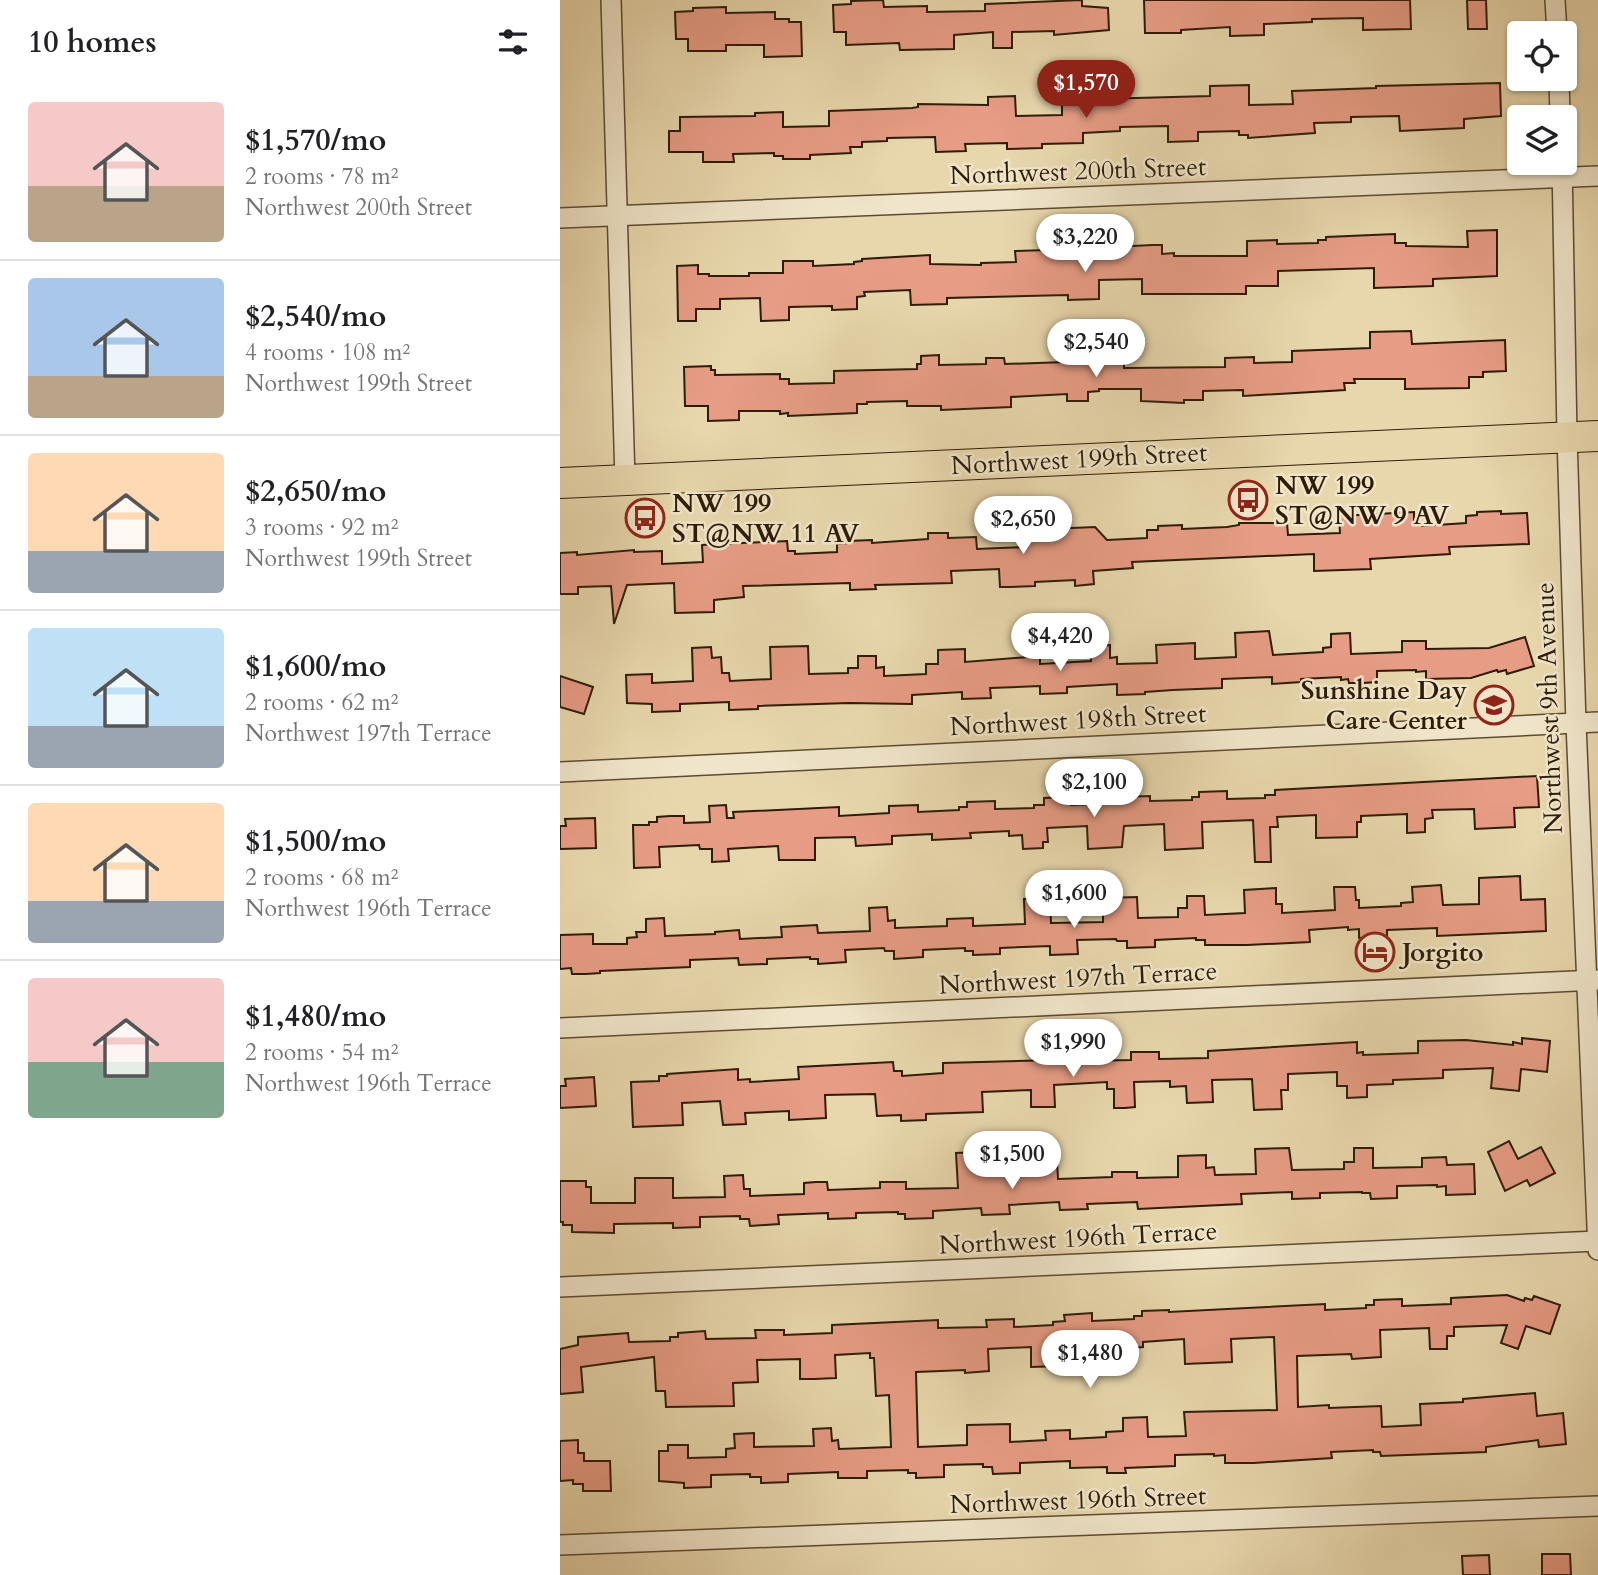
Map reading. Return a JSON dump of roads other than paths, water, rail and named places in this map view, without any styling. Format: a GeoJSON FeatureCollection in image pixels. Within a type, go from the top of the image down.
{"type":"FeatureCollection","features":[{"type":"Feature","properties":{"kind":"main road","name":"Northwest 199th Street"},"geometry":{"type":"LineString","coordinates":[[560,484],[1598,436]]}},
{"type":"Feature","properties":{"kind":"street"},"geometry":{"type":"LineString","coordinates":[[611,0],[625,480]]}},
{"type":"Feature","properties":{"kind":"street"},"geometry":{"type":"LineString","coordinates":[[1555,0],[1556,21]]}},
{"type":"Feature","properties":{"kind":"street","name":"Northwest 200th Street"},"geometry":{"type":"LineString","coordinates":[[1577,172],[1598,176]]}},
{"type":"Feature","properties":{"kind":"street","name":"Northwest 200th Street"},"geometry":{"type":"LineString","coordinates":[[560,218],[1507,173]]}},
{"type":"Feature","properties":{"kind":"street","name":"Northwest 9th Avenue"},"geometry":{"type":"LineString","coordinates":[[1563,175],[1567,437],[1576,723],[1591,980],[1598,1250]]}},
{"type":"Feature","properties":{"kind":"street","name":"Northwest 198th Street"},"geometry":{"type":"LineString","coordinates":[[560,772],[1598,722]]}},
{"type":"Feature","properties":{"kind":"street","name":"Northwest 197th Terrace"},"geometry":{"type":"LineString","coordinates":[[560,1028],[1591,980]]}},
{"type":"Feature","properties":{"kind":"street","name":"Northwest 196th Terrace"},"geometry":{"type":"LineString","coordinates":[[560,1287],[1598,1241]]}},
{"type":"Feature","properties":{"kind":"street","name":"Northwest 196th Street"},"geometry":{"type":"LineString","coordinates":[[560,1545],[1598,1506]]}},
{"type":"Feature","properties":{"kind":"place","name":"NW 199 ST@NW 9 AV"},"geometry":{"type":"Point","coordinates":[1248,500]}},
{"type":"Feature","properties":{"kind":"place","name":"NW 199 ST@NW 11 AV"},"geometry":{"type":"Point","coordinates":[645,518]}},
{"type":"Feature","properties":{"kind":"place","name":"Sunshine Day Care Center"},"geometry":{"type":"Point","coordinates":[1494,705]}},
{"type":"Feature","properties":{"kind":"place","name":"Jorgito"},"geometry":{"type":"Point","coordinates":[1375,952]}}]}
